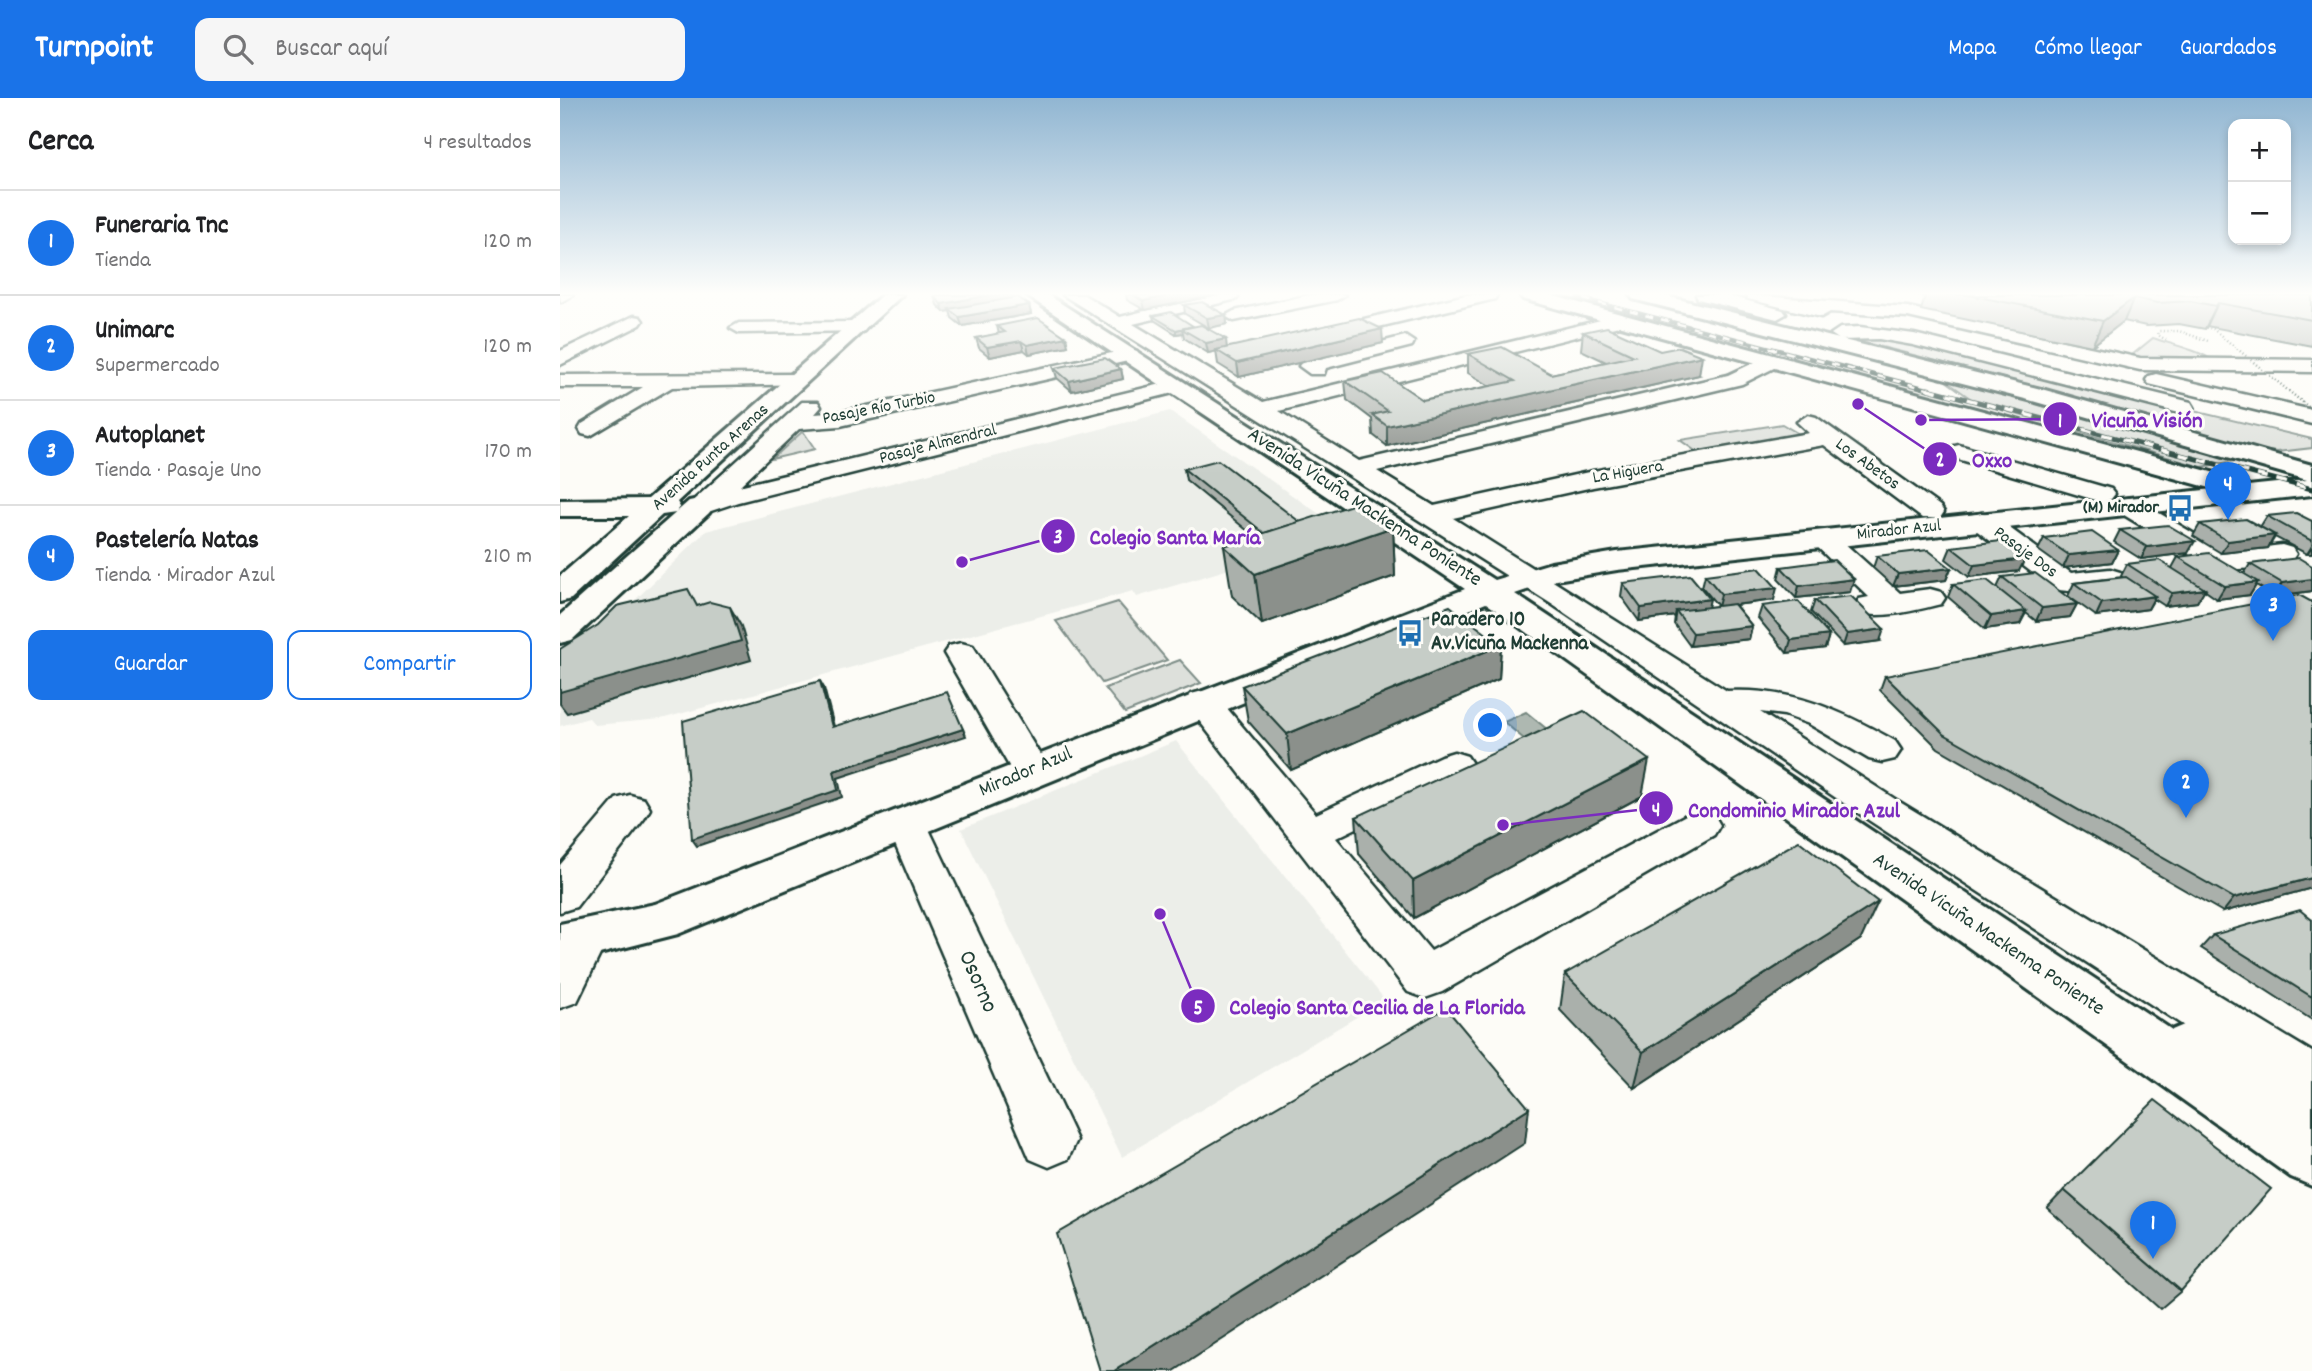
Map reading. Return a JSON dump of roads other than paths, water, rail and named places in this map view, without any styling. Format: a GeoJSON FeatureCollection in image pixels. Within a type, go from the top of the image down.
{"type":"FeatureCollection","features":[{"type":"Feature","properties":{"kind":"main road","name":"Avenida Punta Arenas"},"geometry":{"type":"LineString","coordinates":[[560,633],[665,518],[799,380],[827,354]]}},
{"type":"Feature","properties":{"kind":"main road"},"geometry":{"type":"LineString","coordinates":[[1749,354],[2312,509]]}},
{"type":"Feature","properties":{"kind":"main road"},"geometry":{"type":"LineString","coordinates":[[1873,354],[2038,395],[2310,475]]}},
{"type":"Feature","properties":{"kind":"main road","name":"Avenida Vicuña Mackenna Poniente"},"geometry":{"type":"LineString","coordinates":[[1130,355],[1180,370],[1509,578],[2053,980],[2312,1157]]}},
{"type":"Feature","properties":{"kind":"main road","name":"Mirador Azul"},"geometry":{"type":"LineString","coordinates":[[1509,578],[1537,556],[1576,549],[2214,481],[2310,475]]}},
{"type":"Feature","properties":{"kind":"main road","name":"Mirador Azul"},"geometry":{"type":"LineString","coordinates":[[572,942],[661,921],[1509,578],[1592,564],[2255,493],[2310,475]]}},
{"type":"Feature","properties":{"kind":"main road","name":"Avenida Punta Arenas"},"geometry":{"type":"LineString","coordinates":[[665,518],[699,507]]}},
{"type":"Feature","properties":{"kind":"main road"},"geometry":{"type":"LineString","coordinates":[[560,508],[665,518]]}},
{"type":"Feature","properties":{"kind":"main road"},"geometry":{"type":"LineString","coordinates":[[560,530],[631,530],[665,518]]}},
{"type":"Feature","properties":{"kind":"main road"},"geometry":{"type":"LineString","coordinates":[[560,592],[631,530]]}},
{"type":"Feature","properties":{"kind":"main road"},"geometry":{"type":"LineString","coordinates":[[2053,980],[2147,1021],[2312,1119]]}},
{"type":"Feature","properties":{"kind":"street","name":"Avenida Vicuña Mackenna Poniente"},"geometry":{"type":"LineString","coordinates":[[1159,354],[1180,370],[1232,392],[1260,409],[1429,516],[1509,578],[1733,712],[2312,1080]]}},
{"type":"Feature","properties":{"kind":"street"},"geometry":{"type":"LineString","coordinates":[[1317,370],[1309,366],[1355,354]]}},
{"type":"Feature","properties":{"kind":"street"},"geometry":{"type":"LineString","coordinates":[[1260,409],[1481,354]]}},
{"type":"Feature","properties":{"kind":"street"},"geometry":{"type":"LineString","coordinates":[[1976,354],[2279,430],[2312,435]]}},
{"type":"Feature","properties":{"kind":"street"},"geometry":{"type":"LineString","coordinates":[[2044,354],[2312,417]]}},
{"type":"Feature","properties":{"kind":"street"},"geometry":{"type":"LineString","coordinates":[[2106,354],[2154,365],[2312,366]]}},
{"type":"Feature","properties":{"kind":"street","name":"Pasaje Río Turbio"},"geometry":{"type":"LineString","coordinates":[[793,423],[840,419],[1130,355]]}},
{"type":"Feature","properties":{"kind":"street"},"geometry":{"type":"LineString","coordinates":[[1295,376],[1366,358]]}},
{"type":"Feature","properties":{"kind":"street","name":"Pasaje Almendral"},"geometry":{"type":"LineString","coordinates":[[699,507],[729,496],[1210,360]]}},
{"type":"Feature","properties":{"kind":"street"},"geometry":{"type":"LineString","coordinates":[[1355,469],[1735,380],[1773,361]]}},
{"type":"Feature","properties":{"kind":"street"},"geometry":{"type":"LineString","coordinates":[[2154,365],[2183,386]]}},
{"type":"Feature","properties":{"kind":"street"},"geometry":{"type":"LineString","coordinates":[[2077,381],[2098,374]]}},
{"type":"Feature","properties":{"kind":"street"},"geometry":{"type":"LineString","coordinates":[[590,429],[668,380]]}},
{"type":"Feature","properties":{"kind":"street"},"geometry":{"type":"LineString","coordinates":[[560,381],[799,380]]}},
{"type":"Feature","properties":{"kind":"street"},"geometry":{"type":"LineString","coordinates":[[1232,392],[1261,385]]}},
{"type":"Feature","properties":{"kind":"street","name":"Avenida Punta Arenas"},"geometry":{"type":"LineString","coordinates":[[699,507],[811,406]]}},
{"type":"Feature","properties":{"kind":"street","name":"Los Abetos"},"geometry":{"type":"LineString","coordinates":[[1802,418],[1931,512]]}},
{"type":"Feature","properties":{"kind":"street","name":"La Higuera"},"geometry":{"type":"LineString","coordinates":[[1429,516],[1593,479],[1828,437]]}},
{"type":"Feature","properties":{"kind":"street","name":"Mirador Azul"},"geometry":{"type":"LineString","coordinates":[[1959,452],[2102,494]]}},
{"type":"Feature","properties":{"kind":"street"},"geometry":{"type":"LineString","coordinates":[[2128,506],[2220,561],[2282,554]]}},
{"type":"Feature","properties":{"kind":"street","name":"Pasaje Dos"},"geometry":{"type":"LineString","coordinates":[[1982,522],[2065,583],[2110,578]]}},
{"type":"Feature","properties":{"kind":"street"},"geometry":{"type":"LineString","coordinates":[[1823,539],[1879,605],[1930,598]]}},
{"type":"Feature","properties":{"kind":"street"},"geometry":{"type":"LineString","coordinates":[[961,653],[1031,771]]}},
{"type":"Feature","properties":{"kind":"street"},"geometry":{"type":"LineString","coordinates":[[1203,702],[1425,978],[1700,825]]}},
{"type":"Feature","properties":{"kind":"street"},"geometry":{"type":"LineString","coordinates":[[1733,712],[1802,714],[1878,752]]}},
{"type":"Feature","properties":{"kind":"street"},"geometry":{"type":"LineString","coordinates":[[1309,834],[1454,765]]}},
{"type":"Feature","properties":{"kind":"street"},"geometry":{"type":"LineString","coordinates":[[560,895],[629,809]]}},
{"type":"Feature","properties":{"kind":"street","name":"Osorno"},"geometry":{"type":"LineString","coordinates":[[906,823],[1049,1140]]}},
{"type":"Feature","properties":{"kind":"street"},"geometry":{"type":"LineString","coordinates":[[560,988],[572,942]]}},
{"type":"Feature","properties":{"kind":"railway"},"geometry":{"type":"LineString","coordinates":[[1795,354],[1935,391]]}},
{"type":"Feature","properties":{"kind":"railway"},"geometry":{"type":"LineString","coordinates":[[1928,389],[2312,489]]}},
{"type":"Feature","properties":{"kind":"place","name":"Oxxo"},"geometry":{"type":"Point","coordinates":[1858,404]}},
{"type":"Feature","properties":{"kind":"place","name":"Vicuña Visión"},"geometry":{"type":"Point","coordinates":[1921,420]}},
{"type":"Feature","properties":{"kind":"place","name":"(M) Mirador"},"geometry":{"type":"Point","coordinates":[2180,508]}},
{"type":"Feature","properties":{"kind":"place","name":"Pastelería Natas"},"geometry":{"type":"Point","coordinates":[2228,520]}},
{"type":"Feature","properties":{"kind":"place","name":"Colegio Santa María"},"geometry":{"type":"Point","coordinates":[962,562]}},
{"type":"Feature","properties":{"kind":"place","name":"Paradero 10 Av.Vicuña Mackenna"},"geometry":{"type":"Point","coordinates":[1410,633]}},
{"type":"Feature","properties":{"kind":"place","name":"Autoplanet"},"geometry":{"type":"Point","coordinates":[2273,641]}},
{"type":"Feature","properties":{"kind":"place","name":"Unimarc"},"geometry":{"type":"Point","coordinates":[2186,818]}},
{"type":"Feature","properties":{"kind":"place","name":"Condominio Mirador Azul"},"geometry":{"type":"Point","coordinates":[1503,825]}},
{"type":"Feature","properties":{"kind":"place","name":"Colegio Santa Cecilia de La Florida"},"geometry":{"type":"Point","coordinates":[1160,914]}},
{"type":"Feature","properties":{"kind":"place","name":"Funeraria Tnc"},"geometry":{"type":"Point","coordinates":[2153,1259]}}]}
